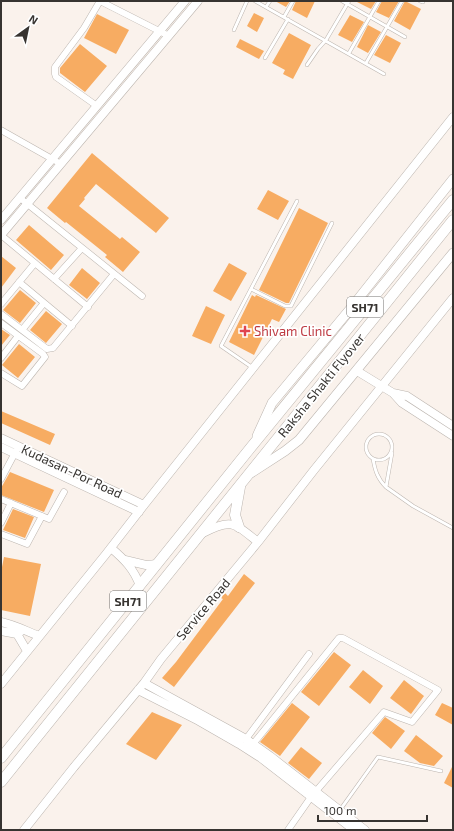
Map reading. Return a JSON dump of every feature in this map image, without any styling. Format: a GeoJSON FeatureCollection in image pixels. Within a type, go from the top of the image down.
{"type":"FeatureCollection","features":[{"type":"Feature","properties":{"kind":"main road"},"geometry":{"type":"LineString","coordinates":[[254,443],[272,404],[351,308],[453,179]]}},
{"type":"Feature","properties":{"kind":"main road","name":"Raksha Shakti Flyover"},"geometry":{"type":"LineString","coordinates":[[254,443],[453,200]]}},
{"type":"Feature","properties":{"kind":"main road","name":"Raksha Shakti Flyover"},"geometry":{"type":"LineString","coordinates":[[249,474],[453,220]]}},
{"type":"Feature","properties":{"kind":"main road"},"geometry":{"type":"LineString","coordinates":[[249,474],[286,451],[299,440],[453,253]]}},
{"type":"Feature","properties":{"kind":"main road","name":"SH71"},"geometry":{"type":"LineString","coordinates":[[1,758],[254,443]]}},
{"type":"Feature","properties":{"kind":"main road","name":"SH71"},"geometry":{"type":"LineString","coordinates":[[1,782],[249,474]]}},
{"type":"Feature","properties":{"kind":"main road"},"geometry":{"type":"LineString","coordinates":[[239,527],[235,520],[235,511],[241,483]]}},
{"type":"Feature","properties":{"kind":"street"},"geometry":{"type":"LineString","coordinates":[[97,106],[56,77],[54,70],[84,28],[100,1],[169,36]]}},
{"type":"Feature","properties":{"kind":"street"},"geometry":{"type":"LineString","coordinates":[[1,220],[185,1]]}},
{"type":"Feature","properties":{"kind":"street"},"geometry":{"type":"LineString","coordinates":[[88,307],[1,235],[198,1]]}},
{"type":"Feature","properties":{"kind":"street"},"geometry":{"type":"LineString","coordinates":[[1,684],[111,548],[141,508],[453,117]]}},
{"type":"Feature","properties":{"kind":"street"},"geometry":{"type":"LineString","coordinates":[[1,130],[61,164]]}},
{"type":"Feature","properties":{"kind":"street"},"geometry":{"type":"LineString","coordinates":[[20,198],[142,296]]}},
{"type":"Feature","properties":{"kind":"street"},"geometry":{"type":"LineString","coordinates":[[54,279],[82,248]]}},
{"type":"Feature","properties":{"kind":"street"},"geometry":{"type":"LineString","coordinates":[[1,304],[35,263]]}},
{"type":"Feature","properties":{"kind":"street"},"geometry":{"type":"LineString","coordinates":[[1,314],[50,350],[88,307],[114,274]]}},
{"type":"Feature","properties":{"kind":"street"},"geometry":{"type":"LineString","coordinates":[[19,282],[72,326]]}},
{"type":"Feature","properties":{"kind":"street","name":"Service Road"},"geometry":{"type":"LineString","coordinates":[[24,830],[144,683],[161,659],[258,542],[314,470],[453,298]]}},
{"type":"Feature","properties":{"kind":"street"},"geometry":{"type":"LineString","coordinates":[[22,330],[44,303]]}},
{"type":"Feature","properties":{"kind":"street"},"geometry":{"type":"LineString","coordinates":[[1,323],[45,357],[22,386],[1,373]]}},
{"type":"Feature","properties":{"kind":"street"},"geometry":{"type":"LineString","coordinates":[[1,358],[18,336]]}},
{"type":"Feature","properties":{"kind":"street"},"geometry":{"type":"LineString","coordinates":[[357,371],[393,393],[407,396],[453,426]]}},
{"type":"Feature","properties":{"kind":"street"},"geometry":{"type":"LineString","coordinates":[[393,393],[402,403],[453,436]]}},
{"type":"Feature","properties":{"kind":"street","name":"Kudasan-Por Road"},"geometry":{"type":"LineString","coordinates":[[1,438],[17,450],[141,508]]}},
{"type":"Feature","properties":{"kind":"street","name":"Kudasan-Por Road"},"geometry":{"type":"LineString","coordinates":[[1,447],[17,450]]}},
{"type":"Feature","properties":{"kind":"street"},"geometry":{"type":"LineString","coordinates":[[1,479],[17,450]]}},
{"type":"Feature","properties":{"kind":"street"},"geometry":{"type":"LineString","coordinates":[[1,499],[49,518],[64,492]]}},
{"type":"Feature","properties":{"kind":"street"},"geometry":{"type":"LineString","coordinates":[[1,523],[11,503]]}},
{"type":"Feature","properties":{"kind":"street"},"geometry":{"type":"LineString","coordinates":[[1,534],[27,544],[42,516]]}},
{"type":"Feature","properties":{"kind":"street"},"geometry":{"type":"LineString","coordinates":[[200,534],[221,525],[232,524],[239,527],[258,542]]}},
{"type":"Feature","properties":{"kind":"street"},"geometry":{"type":"LineString","coordinates":[[111,548],[125,560],[133,570],[140,586]]}},
{"type":"Feature","properties":{"kind":"street"},"geometry":{"type":"LineString","coordinates":[[125,560],[146,565],[157,564]]}},
{"type":"Feature","properties":{"kind":"street"},"geometry":{"type":"LineString","coordinates":[[1,622],[17,625],[27,651]]}},
{"type":"Feature","properties":{"kind":"street"},"geometry":{"type":"LineString","coordinates":[[1,630],[39,636]]}},
{"type":"Feature","properties":{"kind":"street"},"geometry":{"type":"LineString","coordinates":[[253,744],[339,638],[343,638],[438,690],[412,722],[384,712],[314,794],[288,830]]}},
{"type":"Feature","properties":{"kind":"street"},"geometry":{"type":"LineString","coordinates":[[246,739],[309,654]]}},
{"type":"Feature","properties":{"kind":"street"},"geometry":{"type":"LineString","coordinates":[[144,683],[201,718],[340,810],[365,830]]}},
{"type":"Feature","properties":{"kind":"street"},"geometry":{"type":"LineString","coordinates":[[138,690],[246,739],[277,760],[354,830]]}},
{"type":"Feature","properties":{"kind":"lane"},"geometry":{"type":"LineString","coordinates":[[234,30],[248,1]]}},
{"type":"Feature","properties":{"kind":"lane"},"geometry":{"type":"LineString","coordinates":[[255,1],[384,74]]}},
{"type":"Feature","properties":{"kind":"lane"},"geometry":{"type":"LineString","coordinates":[[266,7],[270,1]]}},
{"type":"Feature","properties":{"kind":"lane"},"geometry":{"type":"LineString","coordinates":[[284,17],[293,1]]}},
{"type":"Feature","properties":{"kind":"lane"},"geometry":{"type":"LineString","coordinates":[[342,1],[348,2],[370,17],[405,37]]}},
{"type":"Feature","properties":{"kind":"lane"},"geometry":{"type":"LineString","coordinates":[[349,53],[379,1]]}},
{"type":"Feature","properties":{"kind":"lane"},"geometry":{"type":"LineString","coordinates":[[366,63],[402,1]]}},
{"type":"Feature","properties":{"kind":"lane"},"geometry":{"type":"LineString","coordinates":[[307,65],[326,40],[348,2]]}},
{"type":"Feature","properties":{"kind":"lane"},"geometry":{"type":"LineString","coordinates":[[265,58],[288,19]]}},
{"type":"Feature","properties":{"kind":"lane"},"geometry":{"type":"LineString","coordinates":[[253,368],[221,346],[297,201]]}},
{"type":"Feature","properties":{"kind":"lane"},"geometry":{"type":"LineString","coordinates":[[251,289],[285,306],[291,306],[332,223]]}},
{"type":"Feature","properties":{"kind":"lane"},"geometry":{"type":"LineString","coordinates":[[386,487],[392,444],[389,438],[382,434],[375,434],[369,439],[366,446],[368,453],[373,459],[376,475],[380,480],[386,487],[412,506],[453,528]]}},
{"type":"Feature","properties":{"kind":"lane"},"geometry":{"type":"LineString","coordinates":[[373,459],[384,460],[392,452]]}},
{"type":"Feature","properties":{"kind":"lane"},"geometry":{"type":"LineString","coordinates":[[340,810],[378,757],[441,771]]}},
{"type":"Feature","properties":{"kind":"building"},"geometry":{"type":"Polygon","coordinates":[[[275,1],[290,1],[286,7],[275,1]]]}},
{"type":"Feature","properties":{"kind":"building"},"geometry":{"type":"Polygon","coordinates":[[[296,1],[315,1],[307,18],[292,10],[296,1]]]}},
{"type":"Feature","properties":{"kind":"building"},"geometry":{"type":"Polygon","coordinates":[[[355,1],[376,1],[371,9],[355,1]]]}},
{"type":"Feature","properties":{"kind":"building"},"geometry":{"type":"Polygon","coordinates":[[[382,1],[399,1],[389,18],[376,12],[382,1]]]}},
{"type":"Feature","properties":{"kind":"building"},"geometry":{"type":"Polygon","coordinates":[[[405,1],[421,9],[410,30],[394,21],[405,1]]]}},
{"type":"Feature","properties":{"kind":"building"},"geometry":{"type":"Polygon","coordinates":[[[254,13],[264,18],[257,32],[247,26],[254,13]]]}},
{"type":"Feature","properties":{"kind":"building"},"geometry":{"type":"Polygon","coordinates":[[[97,14],[129,30],[116,54],[84,38],[97,14]]]}},
{"type":"Feature","properties":{"kind":"building"},"geometry":{"type":"Polygon","coordinates":[[[350,15],[364,22],[352,42],[338,35],[350,15]]]}},
{"type":"Feature","properties":{"kind":"building"},"geometry":{"type":"Polygon","coordinates":[[[368,25],[381,32],[368,53],[357,47],[368,25]]]}},
{"type":"Feature","properties":{"kind":"building"},"geometry":{"type":"Polygon","coordinates":[[[289,33],[311,45],[293,79],[283,74],[285,70],[272,63],[289,33]]]}},
{"type":"Feature","properties":{"kind":"building"},"geometry":{"type":"Polygon","coordinates":[[[386,35],[401,43],[390,63],[374,55],[386,35]]]}},
{"type":"Feature","properties":{"kind":"building"},"geometry":{"type":"Polygon","coordinates":[[[240,39],[264,51],[259,59],[236,47],[240,39]]]}},
{"type":"Feature","properties":{"kind":"building"},"geometry":{"type":"Polygon","coordinates":[[[80,44],[107,66],[85,92],[60,73],[60,68],[80,44]]]}},
{"type":"Feature","properties":{"kind":"building"},"geometry":{"type":"Polygon","coordinates":[[[92,153],[169,218],[156,233],[96,184],[84,198],[85,199],[79,206],[120,239],[122,237],[140,252],[123,272],[105,257],[107,255],[47,208],[92,153]]]}},
{"type":"Feature","properties":{"kind":"building"},"geometry":{"type":"Polygon","coordinates":[[[268,190],[289,201],[278,220],[257,209],[268,190]]]}},
{"type":"Feature","properties":{"kind":"building"},"geometry":{"type":"Polygon","coordinates":[[[299,208],[328,223],[289,303],[286,303],[259,290],[299,208]]]}},
{"type":"Feature","properties":{"kind":"building"},"geometry":{"type":"Polygon","coordinates":[[[29,225],[64,255],[51,270],[16,240],[29,225]]]}},
{"type":"Feature","properties":{"kind":"building"},"geometry":{"type":"Polygon","coordinates":[[[1,256],[16,268],[1,288],[1,256]]]}},
{"type":"Feature","properties":{"kind":"building"},"geometry":{"type":"Polygon","coordinates":[[[229,263],[247,273],[231,301],[213,291],[229,263]]]}},
{"type":"Feature","properties":{"kind":"building"},"geometry":{"type":"Polygon","coordinates":[[[82,268],[100,283],[87,299],[69,285],[82,268]]]}},
{"type":"Feature","properties":{"kind":"building"},"geometry":{"type":"Polygon","coordinates":[[[20,290],[36,303],[20,323],[3,310],[20,290]]]}},
{"type":"Feature","properties":{"kind":"building"},"geometry":{"type":"Polygon","coordinates":[[[252,295],[255,297],[256,295],[286,309],[279,322],[272,319],[254,355],[229,342],[252,295]]]}},
{"type":"Feature","properties":{"kind":"building"},"geometry":{"type":"Polygon","coordinates":[[[206,306],[225,315],[211,344],[192,336],[206,306]]]}},
{"type":"Feature","properties":{"kind":"building"},"geometry":{"type":"Polygon","coordinates":[[[46,311],[62,324],[46,343],[30,330],[46,311]]]}},
{"type":"Feature","properties":{"kind":"building"},"geometry":{"type":"Polygon","coordinates":[[[1,329],[10,335],[1,346],[1,329]]]}},
{"type":"Feature","properties":{"kind":"building"},"geometry":{"type":"Polygon","coordinates":[[[19,344],[35,357],[18,378],[2,365],[19,344]]]}},
{"type":"Feature","properties":{"kind":"building"},"geometry":{"type":"Polygon","coordinates":[[[1,411],[55,434],[50,445],[1,423],[1,411]]]}},
{"type":"Feature","properties":{"kind":"building"},"geometry":{"type":"Polygon","coordinates":[[[10,472],[54,490],[44,512],[1,495],[1,488],[10,472]]]}},
{"type":"Feature","properties":{"kind":"building"},"geometry":{"type":"Polygon","coordinates":[[[13,509],[34,517],[25,538],[3,530],[13,509]]]}},
{"type":"Feature","properties":{"kind":"building"},"geometry":{"type":"Polygon","coordinates":[[[4,557],[41,564],[30,616],[1,610],[1,572],[4,557]]]}},
{"type":"Feature","properties":{"kind":"building"},"geometry":{"type":"Polygon","coordinates":[[[244,574],[255,583],[174,687],[162,678],[176,662],[223,599],[221,598],[225,593],[228,596],[244,574]]]}},
{"type":"Feature","properties":{"kind":"building"},"geometry":{"type":"Polygon","coordinates":[[[334,652],[351,665],[319,706],[301,692],[334,652]]]}},
{"type":"Feature","properties":{"kind":"building"},"geometry":{"type":"Polygon","coordinates":[[[363,670],[383,686],[370,704],[349,687],[363,670]]]}},
{"type":"Feature","properties":{"kind":"building"},"geometry":{"type":"Polygon","coordinates":[[[404,680],[424,696],[411,714],[390,698],[404,680]]]}},
{"type":"Feature","properties":{"kind":"building"},"geometry":{"type":"Polygon","coordinates":[[[292,703],[310,717],[280,756],[260,742],[292,703]]]}},
{"type":"Feature","properties":{"kind":"building"},"geometry":{"type":"Polygon","coordinates":[[[442,703],[453,708],[453,725],[435,715],[442,703]]]}},
{"type":"Feature","properties":{"kind":"building"},"geometry":{"type":"Polygon","coordinates":[[[152,712],[182,725],[156,760],[126,744],[152,712]]]}},
{"type":"Feature","properties":{"kind":"building"},"geometry":{"type":"Polygon","coordinates":[[[385,717],[405,731],[391,749],[372,733],[385,717]]]}},
{"type":"Feature","properties":{"kind":"building"},"geometry":{"type":"Polygon","coordinates":[[[416,735],[443,756],[434,766],[420,763],[404,751],[416,735]]]}},
{"type":"Feature","properties":{"kind":"building"},"geometry":{"type":"Polygon","coordinates":[[[301,747],[322,763],[309,779],[288,763],[301,747]]]}},
{"type":"Feature","properties":{"kind":"building"},"geometry":{"type":"Polygon","coordinates":[[[453,765],[453,788],[444,783],[453,765]]]}},
{"type":"Feature","properties":{"kind":"place","name":"Shivam Clinic"},"geometry":{"type":"Point","coordinates":[245,331]}}]}
